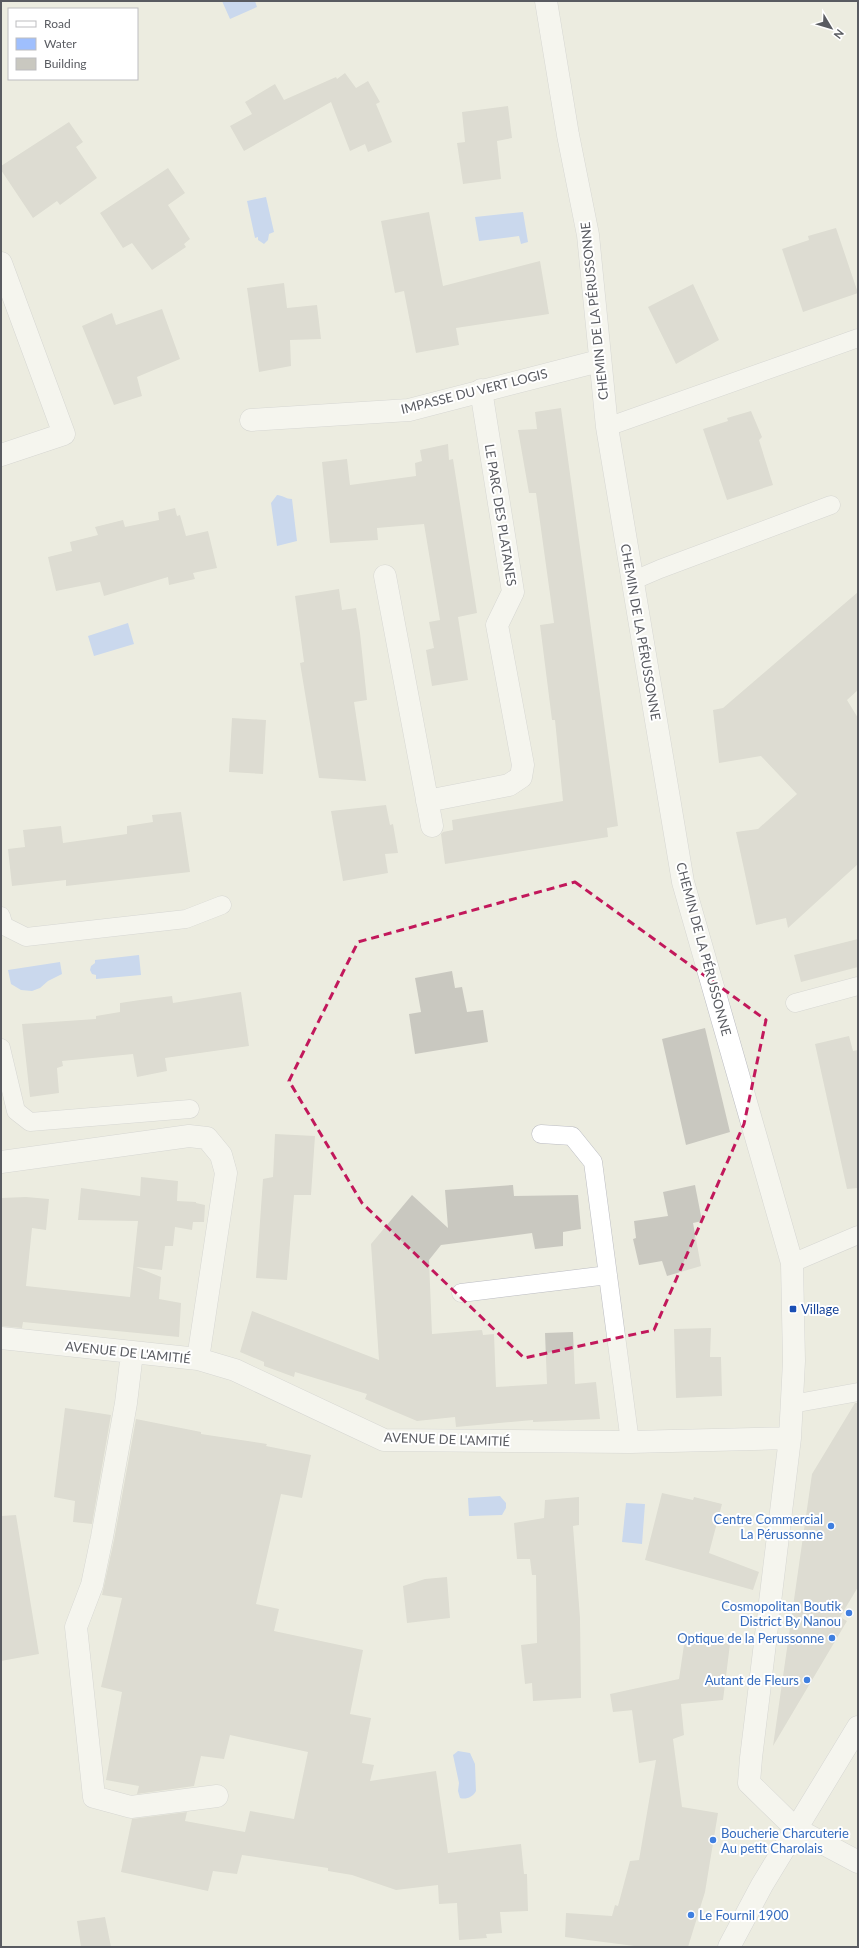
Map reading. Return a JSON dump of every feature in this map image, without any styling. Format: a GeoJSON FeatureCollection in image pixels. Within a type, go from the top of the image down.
{"type":"FeatureCollection","features":[{"type":"Feature","properties":{"kind":"street","name":"CHEMIN DE LA PÉRUSSONNE"},"geometry":{"type":"LineString","coordinates":[[546,1],[568,134],[588,235],[607,427],[683,882],[792,1263],[794,1361],[790,1438],[754,1735],[750,1783],[796,1829]]}},
{"type":"Feature","properties":{"kind":"street"},"geometry":{"type":"LineString","coordinates":[[1,263],[64,434],[1,455]]}},
{"type":"Feature","properties":{"kind":"street","name":"IMPASSE DU VERT LOGIS"},"geometry":{"type":"LineString","coordinates":[[251,420],[408,410],[481,390],[600,361]]}},
{"type":"Feature","properties":{"kind":"street","name":"LE PARC DES PLATANES"},"geometry":{"type":"LineString","coordinates":[[427,801],[509,784],[521,777],[523,765],[497,625],[513,592],[481,390]]}},
{"type":"Feature","properties":{"kind":"street"},"geometry":{"type":"LineString","coordinates":[[385,576],[432,826]]}},
{"type":"Feature","properties":{"kind":"street"},"geometry":{"type":"LineString","coordinates":[[1,1162],[189,1136],[207,1138],[221,1155],[226,1173],[198,1359]]}},
{"type":"Feature","properties":{"kind":"street","name":"AVENUE DE L'AMITIÉ"},"geometry":{"type":"LineString","coordinates":[[1,1338],[198,1359],[235,1370],[384,1440],[630,1442],[790,1438]]}},
{"type":"Feature","properties":{"kind":"street"},"geometry":{"type":"LineString","coordinates":[[132,1353],[126,1403],[101,1544],[92,1585],[76,1627],[94,1797],[131,1807],[217,1796]]}},
{"type":"Feature","properties":{"kind":"street"},"geometry":{"type":"LineString","coordinates":[[729,1947],[762,1885],[858,1727]]}},
{"type":"Feature","properties":{"kind":"street"},"geometry":{"type":"LineString","coordinates":[[796,1829],[858,1862]]}},
{"type":"Feature","properties":{"kind":"lane"},"geometry":{"type":"LineString","coordinates":[[607,427],[858,338]]}},
{"type":"Feature","properties":{"kind":"lane"},"geometry":{"type":"LineString","coordinates":[[632,581],[660,569],[831,505]]}},
{"type":"Feature","properties":{"kind":"lane"},"geometry":{"type":"LineString","coordinates":[[1,916],[4,926],[26,937],[186,919],[222,905]]}},
{"type":"Feature","properties":{"kind":"lane"},"geometry":{"type":"LineString","coordinates":[[795,1003],[858,986]]}},
{"type":"Feature","properties":{"kind":"lane"},"geometry":{"type":"LineString","coordinates":[[1,1048],[16,1111],[30,1122],[190,1109]]}},
{"type":"Feature","properties":{"kind":"lane"},"geometry":{"type":"LineString","coordinates":[[541,1134],[572,1136],[593,1162],[630,1442]]}},
{"type":"Feature","properties":{"kind":"lane"},"geometry":{"type":"LineString","coordinates":[[792,1263],[858,1235]]}},
{"type":"Feature","properties":{"kind":"lane"},"geometry":{"type":"LineString","coordinates":[[461,1292],[608,1275]]}},
{"type":"Feature","properties":{"kind":"lane"},"geometry":{"type":"LineString","coordinates":[[792,1404],[858,1392]]}},
{"type":"Feature","properties":{"kind":"highlighted area"},"geometry":{"type":"Polygon","coordinates":[[[575,882],[766,1020],[744,1124],[654,1330],[524,1358],[362,1203],[289,1081],[358,942],[575,882]]]}},
{"type":"Feature","properties":{"kind":"water"},"geometry":{"type":"Polygon","coordinates":[[[222,1],[255,1],[257,7],[230,19],[222,1]]]}},
{"type":"Feature","properties":{"kind":"water"},"geometry":{"type":"Polygon","coordinates":[[[266,197],[274,232],[269,234],[268,240],[264,244],[258,240],[258,237],[255,238],[247,201],[266,197]]]}},
{"type":"Feature","properties":{"kind":"water"},"geometry":{"type":"Polygon","coordinates":[[[523,212],[528,242],[521,244],[519,236],[479,241],[475,217],[523,212]]]}},
{"type":"Feature","properties":{"kind":"water"},"geometry":{"type":"Polygon","coordinates":[[[277,495],[292,499],[297,541],[277,546],[271,503],[277,495]]]}},
{"type":"Feature","properties":{"kind":"water"},"geometry":{"type":"Polygon","coordinates":[[[128,623],[134,644],[94,656],[88,636],[128,623]]]}},
{"type":"Feature","properties":{"kind":"water"},"geometry":{"type":"Polygon","coordinates":[[[139,955],[141,975],[96,979],[96,975],[92,974],[90,970],[91,966],[95,963],[95,960],[139,955]]]}},
{"type":"Feature","properties":{"kind":"water"},"geometry":{"type":"Polygon","coordinates":[[[60,962],[62,974],[48,981],[40,988],[32,991],[21,990],[11,984],[8,970],[60,962]]]}},
{"type":"Feature","properties":{"kind":"water"},"geometry":{"type":"Polygon","coordinates":[[[500,1496],[506,1503],[506,1508],[502,1515],[469,1516],[468,1498],[500,1496]]]}},
{"type":"Feature","properties":{"kind":"water"},"geometry":{"type":"Polygon","coordinates":[[[626,1503],[645,1504],[642,1544],[622,1542],[626,1503]]]}},
{"type":"Feature","properties":{"kind":"water"},"geometry":{"type":"Polygon","coordinates":[[[458,1751],[470,1753],[475,1764],[476,1791],[473,1795],[462,1799],[460,1798],[458,1791],[459,1783],[453,1755],[458,1751]]]}},
{"type":"Feature","properties":{"kind":"building"},"geometry":{"type":"Polygon","coordinates":[[[345,73],[356,88],[368,81],[380,102],[376,104],[392,142],[368,152],[365,144],[350,151],[331,102],[244,151],[230,126],[252,114],[245,102],[275,84],[284,100],[336,77],[337,79],[345,73]]]}},
{"type":"Feature","properties":{"kind":"building"},"geometry":{"type":"Polygon","coordinates":[[[508,106],[512,138],[497,141],[501,179],[463,184],[457,143],[465,142],[462,112],[508,106]]]}},
{"type":"Feature","properties":{"kind":"building"},"geometry":{"type":"Polygon","coordinates":[[[69,122],[83,142],[76,147],[97,178],[60,205],[57,201],[33,218],[1,170],[1,166],[69,122]]]}},
{"type":"Feature","properties":{"kind":"building"},"geometry":{"type":"Polygon","coordinates":[[[168,168],[185,193],[168,205],[190,239],[184,244],[186,247],[152,270],[132,243],[123,248],[100,213],[168,168]]]}},
{"type":"Feature","properties":{"kind":"building"},"geometry":{"type":"Polygon","coordinates":[[[429,212],[443,286],[540,261],[549,314],[456,328],[459,345],[416,353],[404,291],[395,293],[381,221],[429,212]]]}},
{"type":"Feature","properties":{"kind":"building"},"geometry":{"type":"Polygon","coordinates":[[[836,228],[858,293],[803,312],[782,249],[809,240],[808,236],[836,228]]]}},
{"type":"Feature","properties":{"kind":"building"},"geometry":{"type":"Polygon","coordinates":[[[284,283],[287,308],[317,305],[321,339],[290,340],[291,366],[259,372],[247,288],[284,283]]]}},
{"type":"Feature","properties":{"kind":"building"},"geometry":{"type":"Polygon","coordinates":[[[693,284],[719,340],[676,364],[648,307],[693,284]]]}},
{"type":"Feature","properties":{"kind":"building"},"geometry":{"type":"Polygon","coordinates":[[[162,309],[180,359],[137,377],[142,396],[114,405],[82,326],[112,313],[116,325],[162,309]]]}},
{"type":"Feature","properties":{"kind":"building"},"geometry":{"type":"Polygon","coordinates":[[[561,408],[618,826],[607,828],[608,837],[445,864],[441,834],[443,832],[453,830],[452,820],[563,801],[555,720],[552,720],[540,625],[554,623],[536,493],[529,493],[518,430],[537,429],[535,412],[561,408]]]}},
{"type":"Feature","properties":{"kind":"building"},"geometry":{"type":"Polygon","coordinates":[[[751,411],[762,437],[759,440],[773,485],[727,500],[703,429],[728,421],[727,418],[751,411]]]}},
{"type":"Feature","properties":{"kind":"building"},"geometry":{"type":"Polygon","coordinates":[[[448,444],[449,460],[453,459],[477,613],[458,617],[468,680],[432,686],[426,650],[434,648],[429,622],[440,620],[424,524],[377,528],[378,540],[330,543],[322,462],[347,459],[350,485],[416,476],[415,463],[422,461],[420,450],[448,444]]]}},
{"type":"Feature","properties":{"kind":"building"},"geometry":{"type":"Polygon","coordinates":[[[175,508],[177,516],[180,515],[186,536],[208,531],[217,568],[193,573],[195,579],[169,585],[168,577],[104,596],[100,582],[56,591],[48,557],[72,551],[70,542],[98,535],[95,527],[123,520],[125,527],[159,520],[158,512],[175,508]]]}},
{"type":"Feature","properties":{"kind":"building"},"geometry":{"type":"Polygon","coordinates":[[[339,589],[342,610],[356,608],[360,633],[367,700],[354,702],[366,781],[319,778],[300,663],[304,662],[295,596],[339,589]]]}},
{"type":"Feature","properties":{"kind":"building"},"geometry":{"type":"Polygon","coordinates":[[[858,592],[858,690],[847,700],[858,718],[858,864],[788,928],[786,918],[756,925],[736,832],[758,829],[797,794],[761,756],[719,763],[713,710],[723,708],[858,592]]]}},
{"type":"Feature","properties":{"kind":"building"},"geometry":{"type":"Polygon","coordinates":[[[232,718],[266,720],[263,774],[229,772],[232,718]]]}},
{"type":"Feature","properties":{"kind":"building"},"geometry":{"type":"Polygon","coordinates":[[[386,805],[390,825],[393,824],[398,853],[385,854],[388,873],[343,881],[331,811],[386,805]]]}},
{"type":"Feature","properties":{"kind":"building"},"geometry":{"type":"Polygon","coordinates":[[[181,812],[190,872],[66,886],[66,880],[12,886],[8,849],[25,847],[23,830],[61,826],[63,843],[127,834],[127,826],[153,822],[152,815],[181,812]]]}},
{"type":"Feature","properties":{"kind":"building"},"geometry":{"type":"Polygon","coordinates":[[[858,939],[858,967],[801,982],[794,955],[858,939]]]}},
{"type":"Feature","properties":{"kind":"building"},"geometry":{"type":"Polygon","coordinates":[[[452,971],[455,988],[462,987],[467,1012],[483,1010],[488,1042],[415,1054],[409,1014],[421,1012],[415,978],[452,971]]]}},
{"type":"Feature","properties":{"kind":"building"},"geometry":{"type":"Polygon","coordinates":[[[241,992],[249,1046],[165,1058],[167,1071],[137,1077],[133,1054],[62,1061],[63,1066],[57,1068],[59,1093],[30,1097],[22,1024],[96,1019],[96,1016],[120,1012],[120,1003],[140,1000],[172,996],[173,1003],[241,992]]]}},
{"type":"Feature","properties":{"kind":"building"},"geometry":{"type":"Polygon","coordinates":[[[705,1028],[730,1132],[686,1145],[662,1039],[705,1028]]]}},
{"type":"Feature","properties":{"kind":"building"},"geometry":{"type":"Polygon","coordinates":[[[849,1036],[853,1051],[858,1050],[858,1188],[847,1189],[815,1044],[849,1036]]]}},
{"type":"Feature","properties":{"kind":"building"},"geometry":{"type":"Polygon","coordinates":[[[275,1134],[315,1136],[311,1195],[294,1195],[287,1280],[256,1278],[263,1179],[273,1177],[275,1134]]]}},
{"type":"Feature","properties":{"kind":"building"},"geometry":{"type":"Polygon","coordinates":[[[141,1177],[178,1181],[177,1201],[196,1202],[205,1205],[204,1222],[193,1222],[192,1230],[175,1227],[173,1246],[165,1246],[162,1270],[136,1267],[161,1277],[159,1299],[181,1303],[179,1337],[23,1322],[22,1328],[1,1326],[1,1198],[26,1197],[49,1199],[46,1230],[32,1228],[26,1286],[130,1297],[138,1221],[78,1220],[81,1188],[140,1196],[141,1177]]]}},
{"type":"Feature","properties":{"kind":"building"},"geometry":{"type":"Polygon","coordinates":[[[513,1185],[514,1196],[578,1195],[581,1229],[563,1232],[563,1246],[535,1249],[532,1233],[441,1245],[429,1260],[432,1334],[482,1330],[483,1335],[494,1334],[496,1387],[547,1384],[545,1333],[573,1332],[575,1384],[596,1382],[600,1419],[533,1422],[533,1420],[456,1427],[455,1417],[417,1421],[365,1399],[367,1394],[295,1372],[294,1377],[264,1366],[264,1362],[240,1352],[252,1311],[379,1360],[371,1244],[412,1195],[448,1228],[445,1190],[513,1185]]]}},
{"type":"Feature","properties":{"kind":"building"},"geometry":{"type":"Polygon","coordinates":[[[695,1185],[702,1221],[693,1223],[701,1266],[667,1276],[662,1261],[639,1265],[633,1239],[636,1238],[634,1221],[668,1216],[663,1192],[695,1185]]]}},
{"type":"Feature","properties":{"kind":"building"},"geometry":{"type":"Polygon","coordinates":[[[711,1328],[710,1357],[721,1357],[722,1396],[676,1398],[674,1329],[711,1328]]]}},
{"type":"Feature","properties":{"kind":"building","name":"Centre Commercial La Pérussonne"},"geometry":{"type":"Polygon","coordinates":[[[855,1403],[858,1403],[858,1587],[840,1617],[847,1621],[773,1746],[812,1474],[855,1403]]]}},
{"type":"Feature","properties":{"kind":"building"},"geometry":{"type":"Polygon","coordinates":[[[65,1408],[111,1415],[92,1524],[73,1522],[75,1501],[54,1497],[65,1408]]]}},
{"type":"Feature","properties":{"kind":"building"},"geometry":{"type":"Polygon","coordinates":[[[136,1419],[201,1432],[201,1434],[267,1444],[266,1446],[311,1455],[302,1498],[281,1494],[256,1604],[279,1609],[274,1631],[363,1650],[350,1714],[371,1718],[362,1763],[374,1765],[370,1781],[436,1771],[448,1853],[521,1844],[524,1874],[527,1874],[528,1911],[500,1912],[502,1933],[486,1934],[487,1938],[459,1940],[457,1903],[439,1904],[438,1885],[396,1890],[352,1875],[328,1871],[328,1868],[242,1855],[237,1874],[213,1871],[208,1891],[121,1872],[132,1819],[187,1812],[185,1821],[245,1832],[250,1811],[294,1819],[308,1752],[230,1735],[224,1759],[201,1756],[194,1786],[137,1794],[139,1786],[106,1780],[122,1692],[101,1687],[122,1598],[102,1595],[114,1540],[136,1419]]]}},
{"type":"Feature","properties":{"kind":"building"},"geometry":{"type":"Polygon","coordinates":[[[662,1493],[693,1500],[694,1497],[722,1504],[709,1553],[759,1572],[753,1590],[645,1560],[662,1493]]]}},
{"type":"Feature","properties":{"kind":"building"},"geometry":{"type":"Polygon","coordinates":[[[579,1497],[579,1525],[573,1526],[580,1618],[581,1698],[533,1701],[532,1683],[525,1684],[521,1645],[537,1643],[536,1575],[532,1575],[530,1559],[517,1559],[514,1523],[544,1518],[545,1500],[579,1497]]]}},
{"type":"Feature","properties":{"kind":"building"},"geometry":{"type":"Polygon","coordinates":[[[16,1515],[39,1654],[1,1661],[1,1516],[16,1515]]]}},
{"type":"Feature","properties":{"kind":"building"},"geometry":{"type":"Polygon","coordinates":[[[447,1577],[450,1618],[407,1623],[403,1586],[425,1579],[447,1577]]]}},
{"type":"Feature","properties":{"kind":"building"},"geometry":{"type":"Polygon","coordinates":[[[685,1638],[730,1644],[723,1700],[681,1704],[684,1735],[673,1739],[682,1807],[718,1813],[705,1892],[688,1947],[642,1947],[565,1937],[566,1913],[612,1916],[615,1905],[618,1906],[630,1861],[639,1860],[656,1760],[639,1763],[632,1710],[613,1712],[610,1694],[679,1679],[685,1638]]]}},
{"type":"Feature","properties":{"kind":"building"},"geometry":{"type":"Polygon","coordinates":[[[105,1917],[111,1947],[81,1947],[77,1921],[105,1917]]]}},
{"type":"Feature","properties":{"kind":"place","name":"Village"},"geometry":{"type":"Point","coordinates":[793,1309]}},
{"type":"Feature","properties":{"kind":"place","name":"Centre Commercial La Pérussonne"},"geometry":{"type":"Point","coordinates":[831,1526]}},
{"type":"Feature","properties":{"kind":"place","name":"Cosmopolitan Boutik District By Nanou"},"geometry":{"type":"Point","coordinates":[849,1613]}},
{"type":"Feature","properties":{"kind":"place","name":"Optique de la Perussonne"},"geometry":{"type":"Point","coordinates":[832,1638]}},
{"type":"Feature","properties":{"kind":"place","name":"Autant de Fleurs"},"geometry":{"type":"Point","coordinates":[807,1680]}},
{"type":"Feature","properties":{"kind":"place","name":"Boucherie Charcuterie Au petit Charolais"},"geometry":{"type":"Point","coordinates":[713,1840]}},
{"type":"Feature","properties":{"kind":"place","name":"Le Fournil 1900"},"geometry":{"type":"Point","coordinates":[691,1915]}}]}
